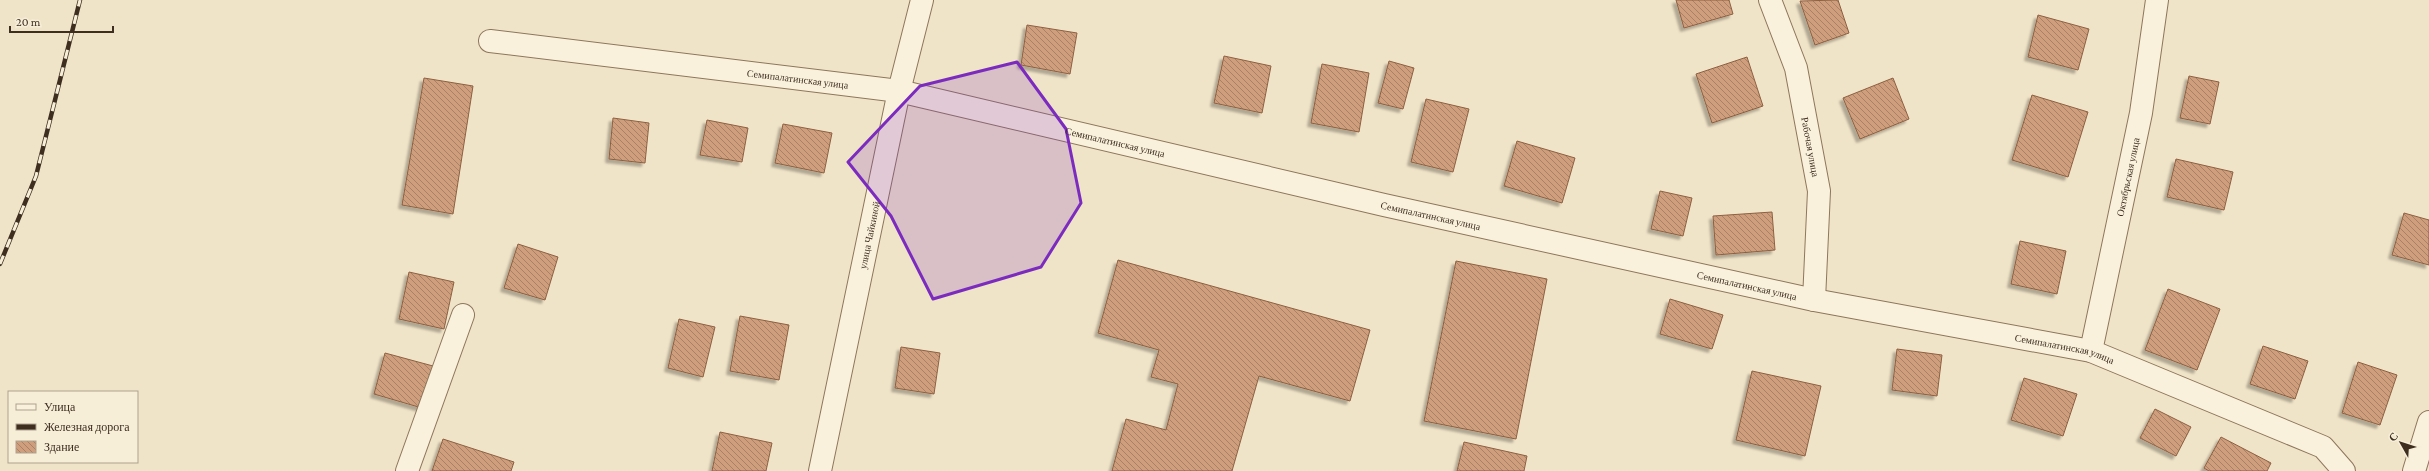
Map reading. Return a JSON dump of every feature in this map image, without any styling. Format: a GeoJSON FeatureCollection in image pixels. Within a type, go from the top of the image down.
{"type":"FeatureCollection","features":[{"type":"Feature","properties":{"kind":"street","name":"улица Чайкиной"},"geometry":{"type":"LineString","coordinates":[[820,471],[900,91],[922,0]]}},
{"type":"Feature","properties":{"kind":"street","name":"Рабочая улица"},"geometry":{"type":"LineString","coordinates":[[1770,0],[1796,68],[1819,191],[1814,300]]}},
{"type":"Feature","properties":{"kind":"street","name":"Октябрьская улица"},"geometry":{"type":"LineString","coordinates":[[2091,351],[2141,113],[2157,0]]}},
{"type":"Feature","properties":{"kind":"street","name":"Семипалатинская улица"},"geometry":{"type":"LineString","coordinates":[[490,41],[900,91],[1384,205],[1814,300],[2091,351],[2323,447],[2344,471]]}},
{"type":"Feature","properties":{"kind":"street"},"geometry":{"type":"LineString","coordinates":[[407,471],[463,315]]}},
{"type":"Feature","properties":{"kind":"street"},"geometry":{"type":"LineString","coordinates":[[2421,459],[2429,422]]}},
{"type":"Feature","properties":{"kind":"highlighted area"},"geometry":{"type":"Polygon","coordinates":[[[1017,62],[1066,129],[1081,203],[1041,267],[933,299],[891,216],[848,162],[920,86],[1017,62]]]}},
{"type":"Feature","properties":{"kind":"building"},"geometry":{"type":"Polygon","coordinates":[[[1676,0],[1729,0],[1733,14],[1684,28],[1676,0]]]}},
{"type":"Feature","properties":{"kind":"building"},"geometry":{"type":"Polygon","coordinates":[[[1838,0],[1849,33],[1815,45],[1800,1],[1838,0]]]}},
{"type":"Feature","properties":{"kind":"building"},"geometry":{"type":"Polygon","coordinates":[[[2038,15],[2089,29],[2078,70],[2028,57],[2038,15]]]}},
{"type":"Feature","properties":{"kind":"building"},"geometry":{"type":"Polygon","coordinates":[[[1027,25],[1077,33],[1070,74],[1021,65],[1027,25]]]}},
{"type":"Feature","properties":{"kind":"building"},"geometry":{"type":"Polygon","coordinates":[[[1224,56],[1271,66],[1262,113],[1214,103],[1224,56]]]}},
{"type":"Feature","properties":{"kind":"building"},"geometry":{"type":"Polygon","coordinates":[[[1747,57],[1763,106],[1712,123],[1696,74],[1747,57]]]}},
{"type":"Feature","properties":{"kind":"building"},"geometry":{"type":"Polygon","coordinates":[[[1389,61],[1414,68],[1403,109],[1378,103],[1389,61]]]}},
{"type":"Feature","properties":{"kind":"building"},"geometry":{"type":"Polygon","coordinates":[[[1322,64],[1369,73],[1359,132],[1311,123],[1322,64]]]}},
{"type":"Feature","properties":{"kind":"building"},"geometry":{"type":"Polygon","coordinates":[[[2189,76],[2219,82],[2210,124],[2180,118],[2189,76]]]}},
{"type":"Feature","properties":{"kind":"building"},"geometry":{"type":"Polygon","coordinates":[[[424,78],[473,86],[453,214],[402,205],[424,78]]]}},
{"type":"Feature","properties":{"kind":"building"},"geometry":{"type":"Polygon","coordinates":[[[1893,78],[1909,119],[1860,139],[1843,98],[1893,78]]]}},
{"type":"Feature","properties":{"kind":"building"},"geometry":{"type":"Polygon","coordinates":[[[2032,95],[2088,112],[2068,177],[2012,160],[2032,95]]]}},
{"type":"Feature","properties":{"kind":"building"},"geometry":{"type":"Polygon","coordinates":[[[1426,99],[1469,109],[1453,172],[1411,162],[1426,99]]]}},
{"type":"Feature","properties":{"kind":"building"},"geometry":{"type":"Polygon","coordinates":[[[613,118],[649,123],[645,163],[609,159],[613,118]]]}},
{"type":"Feature","properties":{"kind":"building"},"geometry":{"type":"Polygon","coordinates":[[[707,120],[748,128],[742,162],[700,155],[707,120]]]}},
{"type":"Feature","properties":{"kind":"building"},"geometry":{"type":"Polygon","coordinates":[[[783,124],[832,133],[824,173],[775,163],[783,124]]]}},
{"type":"Feature","properties":{"kind":"building"},"geometry":{"type":"Polygon","coordinates":[[[1517,141],[1575,158],[1562,203],[1504,186],[1517,141]]]}},
{"type":"Feature","properties":{"kind":"building"},"geometry":{"type":"Polygon","coordinates":[[[2176,159],[2233,172],[2224,210],[2167,197],[2176,159]]]}},
{"type":"Feature","properties":{"kind":"building"},"geometry":{"type":"Polygon","coordinates":[[[1660,191],[1692,198],[1683,236],[1651,229],[1660,191]]]}},
{"type":"Feature","properties":{"kind":"building"},"geometry":{"type":"Polygon","coordinates":[[[1772,212],[1775,250],[1716,255],[1713,216],[1772,212]]]}},
{"type":"Feature","properties":{"kind":"building"},"geometry":{"type":"Polygon","coordinates":[[[2404,213],[2429,220],[2429,265],[2392,255],[2404,213]]]}},
{"type":"Feature","properties":{"kind":"building"},"geometry":{"type":"Polygon","coordinates":[[[2020,241],[2066,251],[2057,294],[2011,284],[2020,241]]]}},
{"type":"Feature","properties":{"kind":"building"},"geometry":{"type":"Polygon","coordinates":[[[518,244],[558,257],[545,300],[504,288],[518,244]]]}},
{"type":"Feature","properties":{"kind":"building"},"geometry":{"type":"Polygon","coordinates":[[[1118,260],[1370,330],[1350,401],[1259,376],[1232,471],[1112,471],[1126,419],[1166,430],[1178,384],[1151,377],[1159,350],[1098,333],[1118,260]]]}},
{"type":"Feature","properties":{"kind":"building"},"geometry":{"type":"Polygon","coordinates":[[[1456,261],[1547,279],[1516,439],[1424,421],[1456,261]]]}},
{"type":"Feature","properties":{"kind":"building"},"geometry":{"type":"Polygon","coordinates":[[[409,272],[454,282],[444,329],[399,319],[409,272]]]}},
{"type":"Feature","properties":{"kind":"building"},"geometry":{"type":"Polygon","coordinates":[[[2168,289],[2220,309],[2197,370],[2145,350],[2168,289]]]}},
{"type":"Feature","properties":{"kind":"building"},"geometry":{"type":"Polygon","coordinates":[[[1670,299],[1723,315],[1712,349],[1660,334],[1670,299]]]}},
{"type":"Feature","properties":{"kind":"building"},"geometry":{"type":"Polygon","coordinates":[[[740,316],[789,325],[779,380],[730,371],[740,316]]]}},
{"type":"Feature","properties":{"kind":"building"},"geometry":{"type":"Polygon","coordinates":[[[679,319],[715,327],[703,377],[668,368],[679,319]]]}},
{"type":"Feature","properties":{"kind":"building"},"geometry":{"type":"Polygon","coordinates":[[[2263,346],[2308,361],[2295,399],[2250,384],[2263,346]]]}},
{"type":"Feature","properties":{"kind":"building"},"geometry":{"type":"Polygon","coordinates":[[[901,347],[940,353],[934,394],[895,388],[901,347]]]}},
{"type":"Feature","properties":{"kind":"building"},"geometry":{"type":"Polygon","coordinates":[[[1897,349],[1942,355],[1937,396],[1892,390],[1897,349]]]}},
{"type":"Feature","properties":{"kind":"building"},"geometry":{"type":"Polygon","coordinates":[[[385,353],[433,366],[422,408],[374,394],[385,353]]]}},
{"type":"Feature","properties":{"kind":"building"},"geometry":{"type":"Polygon","coordinates":[[[2358,362],[2397,375],[2380,425],[2342,413],[2358,362]]]}},
{"type":"Feature","properties":{"kind":"building"},"geometry":{"type":"Polygon","coordinates":[[[1752,371],[1821,386],[1805,456],[1736,440],[1752,371]]]}},
{"type":"Feature","properties":{"kind":"building"},"geometry":{"type":"Polygon","coordinates":[[[2024,378],[2077,394],[2063,436],[2011,420],[2024,378]]]}},
{"type":"Feature","properties":{"kind":"building"},"geometry":{"type":"Polygon","coordinates":[[[2155,409],[2191,427],[2176,456],[2140,438],[2155,409]]]}},
{"type":"Feature","properties":{"kind":"building"},"geometry":{"type":"Polygon","coordinates":[[[720,432],[772,443],[766,471],[712,471],[720,432]]]}},
{"type":"Feature","properties":{"kind":"building"},"geometry":{"type":"Polygon","coordinates":[[[2221,437],[2271,463],[2267,471],[2209,471],[2204,468],[2221,437]]]}},
{"type":"Feature","properties":{"kind":"building"},"geometry":{"type":"Polygon","coordinates":[[[443,439],[514,462],[511,471],[432,471],[443,439]]]}},
{"type":"Feature","properties":{"kind":"building"},"geometry":{"type":"Polygon","coordinates":[[[1464,442],[1527,456],[1524,471],[1457,471],[1464,442]]]}},
{"type":"Feature","properties":{"kind":"railway"},"geometry":{"type":"LineString","coordinates":[[0,264],[36,176],[80,0]]}}]}
